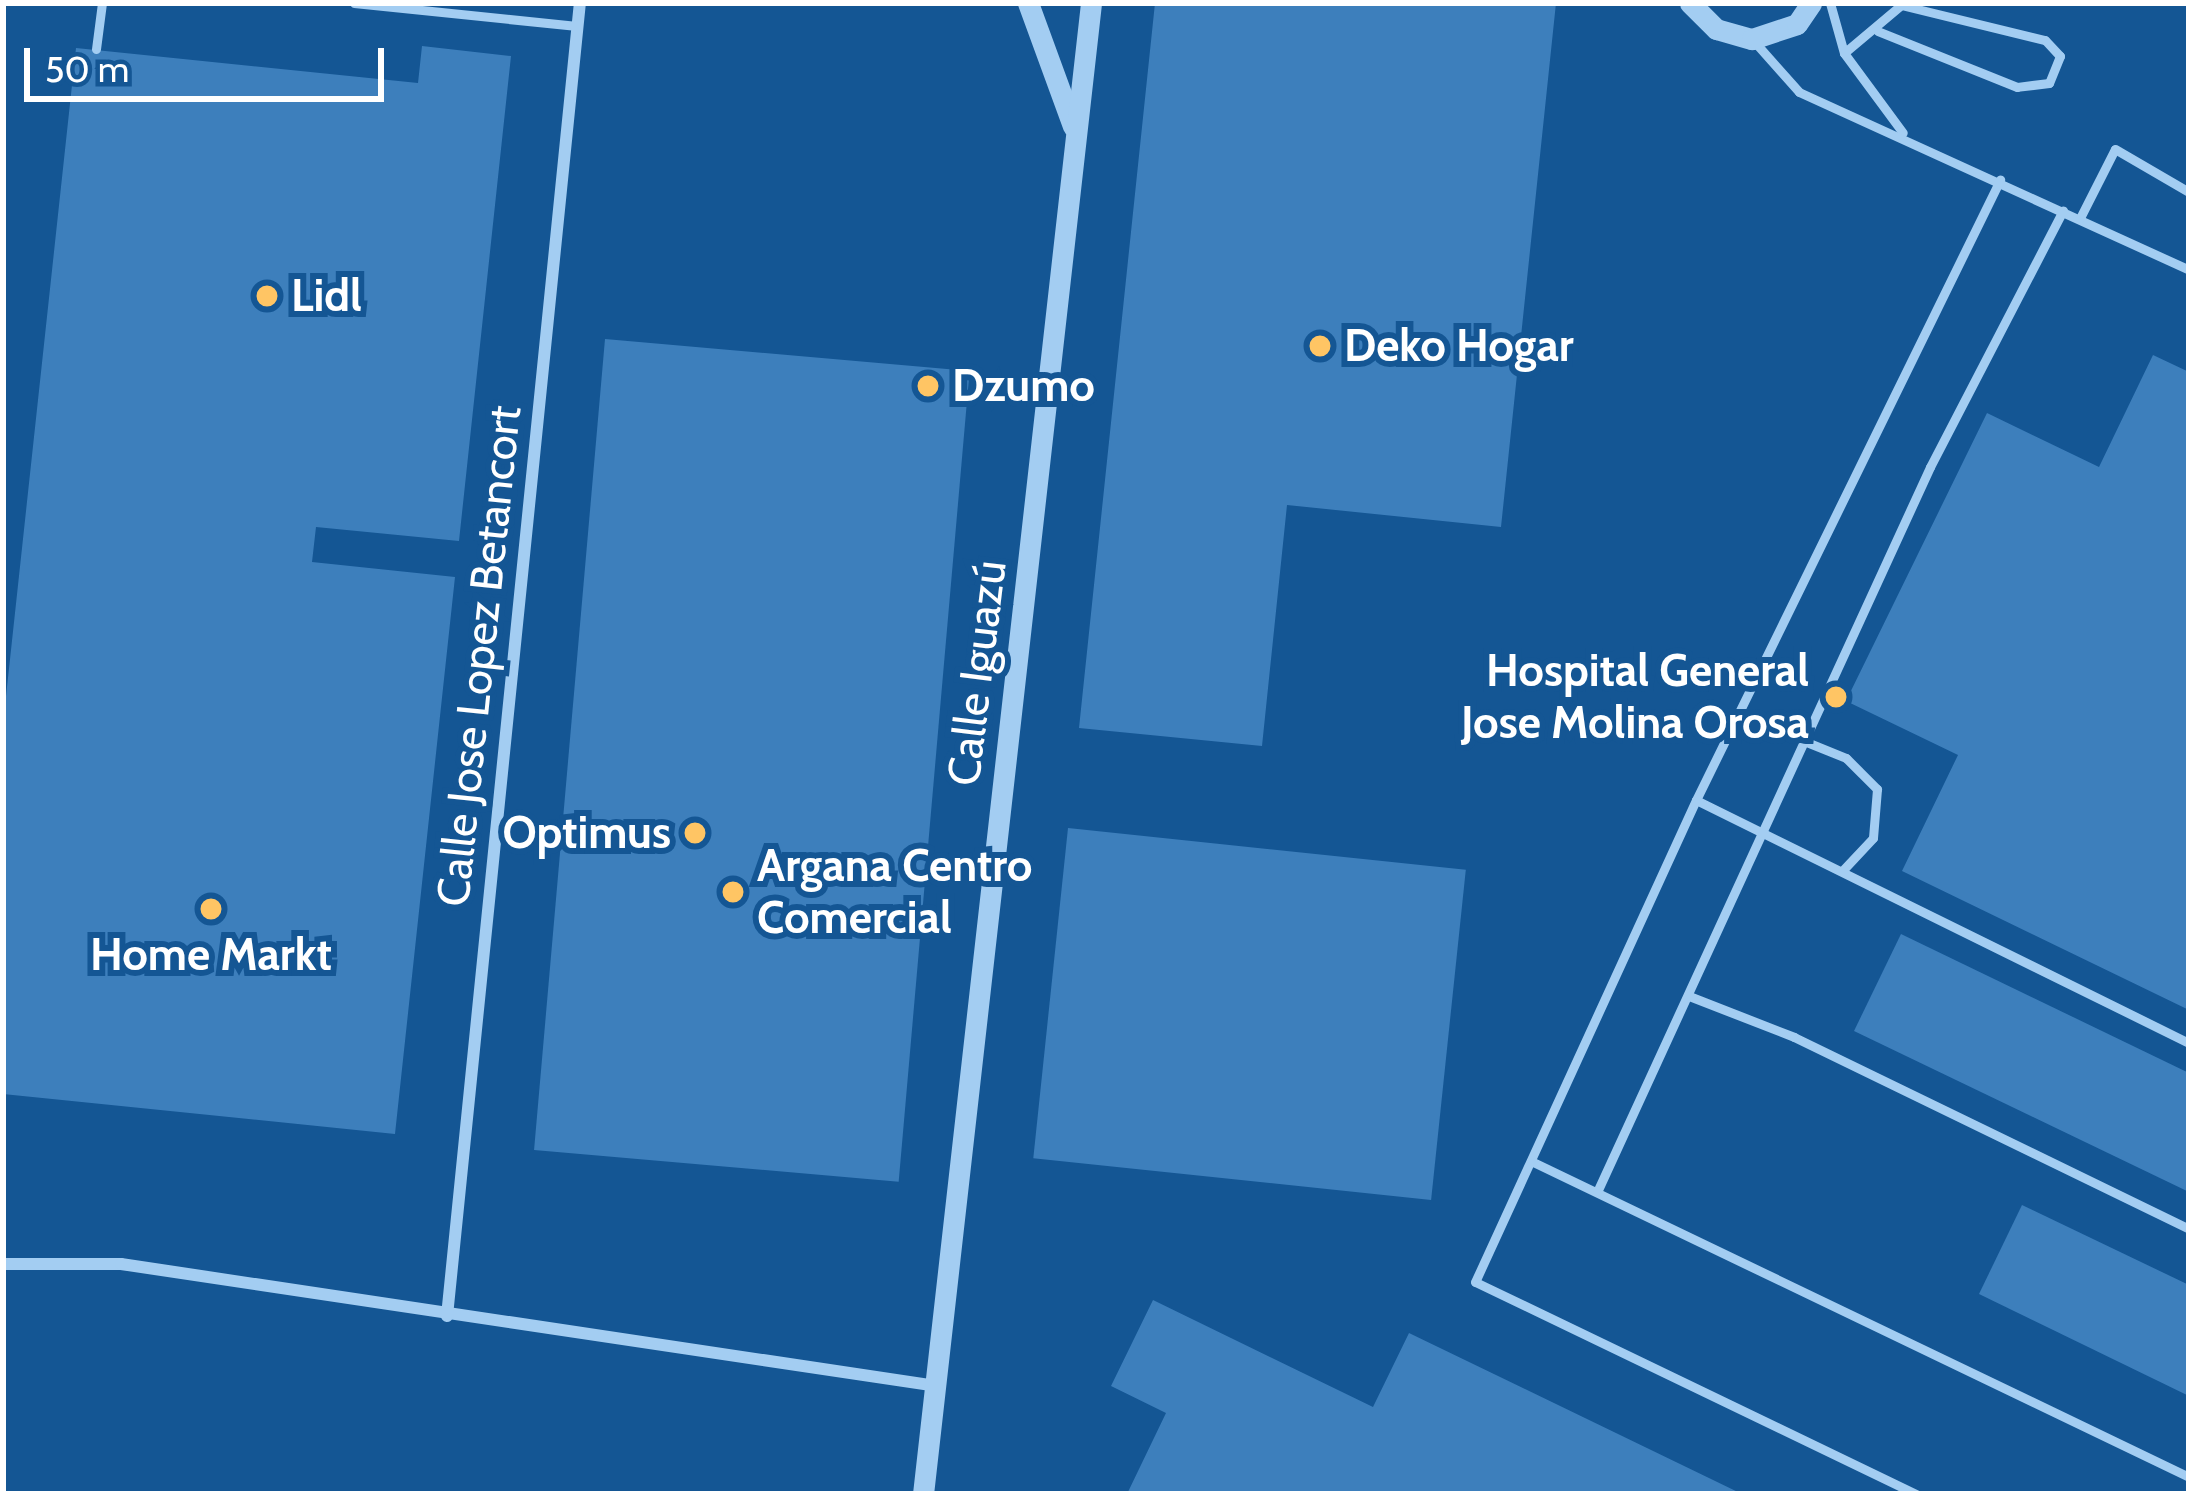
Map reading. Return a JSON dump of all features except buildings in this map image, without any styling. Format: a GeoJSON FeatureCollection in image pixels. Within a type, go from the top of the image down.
{"type":"FeatureCollection","features":[{"type":"Feature","properties":{"kind":"street","name":"Calle Jose Lopez Betancort"},"geometry":{"type":"LineString","coordinates":[[447,1316],[580,3]]}},
{"type":"Feature","properties":{"kind":"street"},"geometry":{"type":"LineString","coordinates":[[1028,3],[1076,132]]}},
{"type":"Feature","properties":{"kind":"street","name":"Calle Iguazú"},"geometry":{"type":"LineString","coordinates":[[923,1494],[1090,3]]}},
{"type":"Feature","properties":{"kind":"street"},"geometry":{"type":"LineString","coordinates":[[1690,3],[1716,28],[1752,39],[1797,24],[1811,3]]}},
{"type":"Feature","properties":{"kind":"street"},"geometry":{"type":"LineString","coordinates":[[3,1264],[121,1264],[936,1385]]}},
{"type":"Feature","properties":{"kind":"lane"},"geometry":{"type":"LineString","coordinates":[[96,49],[102,3]]}},
{"type":"Feature","properties":{"kind":"lane"},"geometry":{"type":"LineString","coordinates":[[354,3],[577,26]]}},
{"type":"Feature","properties":{"kind":"lane"},"geometry":{"type":"LineString","coordinates":[[1830,3],[1844,53],[1903,133]]}},
{"type":"Feature","properties":{"kind":"lane"},"geometry":{"type":"LineString","coordinates":[[1844,53],[1879,32],[1901,5],[2045,40],[2060,56],[2049,82],[2017,87],[1879,32]]}},
{"type":"Feature","properties":{"kind":"lane"},"geometry":{"type":"LineString","coordinates":[[1752,39],[1799,92],[1903,133],[2189,270]]}},
{"type":"Feature","properties":{"kind":"lane"},"geometry":{"type":"LineString","coordinates":[[2080,218],[2115,149],[2189,193]]}},
{"type":"Feature","properties":{"kind":"lane"},"geometry":{"type":"LineString","coordinates":[[1916,1494],[1475,1282],[1696,800],[2000,180]]}},
{"type":"Feature","properties":{"kind":"lane"},"geometry":{"type":"LineString","coordinates":[[1597,1192],[1930,466],[2063,210]]}},
{"type":"Feature","properties":{"kind":"lane"},"geometry":{"type":"LineString","coordinates":[[1804,741],[1846,758],[1876,789],[1874,838],[1843,870]]}},
{"type":"Feature","properties":{"kind":"lane"},"geometry":{"type":"LineString","coordinates":[[1696,800],[2189,1042]]}},
{"type":"Feature","properties":{"kind":"lane"},"geometry":{"type":"LineString","coordinates":[[1689,996],[1794,1037],[2189,1229]]}},
{"type":"Feature","properties":{"kind":"lane"},"geometry":{"type":"LineString","coordinates":[[1531,1161],[2189,1477]]}},
{"type":"Feature","properties":{"kind":"place","name":"Lidl"},"geometry":{"type":"Point","coordinates":[267,296]}},
{"type":"Feature","properties":{"kind":"place","name":"Deko Hogar"},"geometry":{"type":"Point","coordinates":[1320,346]}},
{"type":"Feature","properties":{"kind":"place","name":"Dzumo"},"geometry":{"type":"Point","coordinates":[928,386]}},
{"type":"Feature","properties":{"kind":"place","name":"Hospital General Jose Molina Orosa"},"geometry":{"type":"Point","coordinates":[1836,697]}},
{"type":"Feature","properties":{"kind":"place","name":"Optimus"},"geometry":{"type":"Point","coordinates":[695,833]}},
{"type":"Feature","properties":{"kind":"place","name":"Argana Centro Comercial"},"geometry":{"type":"Point","coordinates":[733,892]}},
{"type":"Feature","properties":{"kind":"place","name":"Home Markt"},"geometry":{"type":"Point","coordinates":[211,909]}}]}
